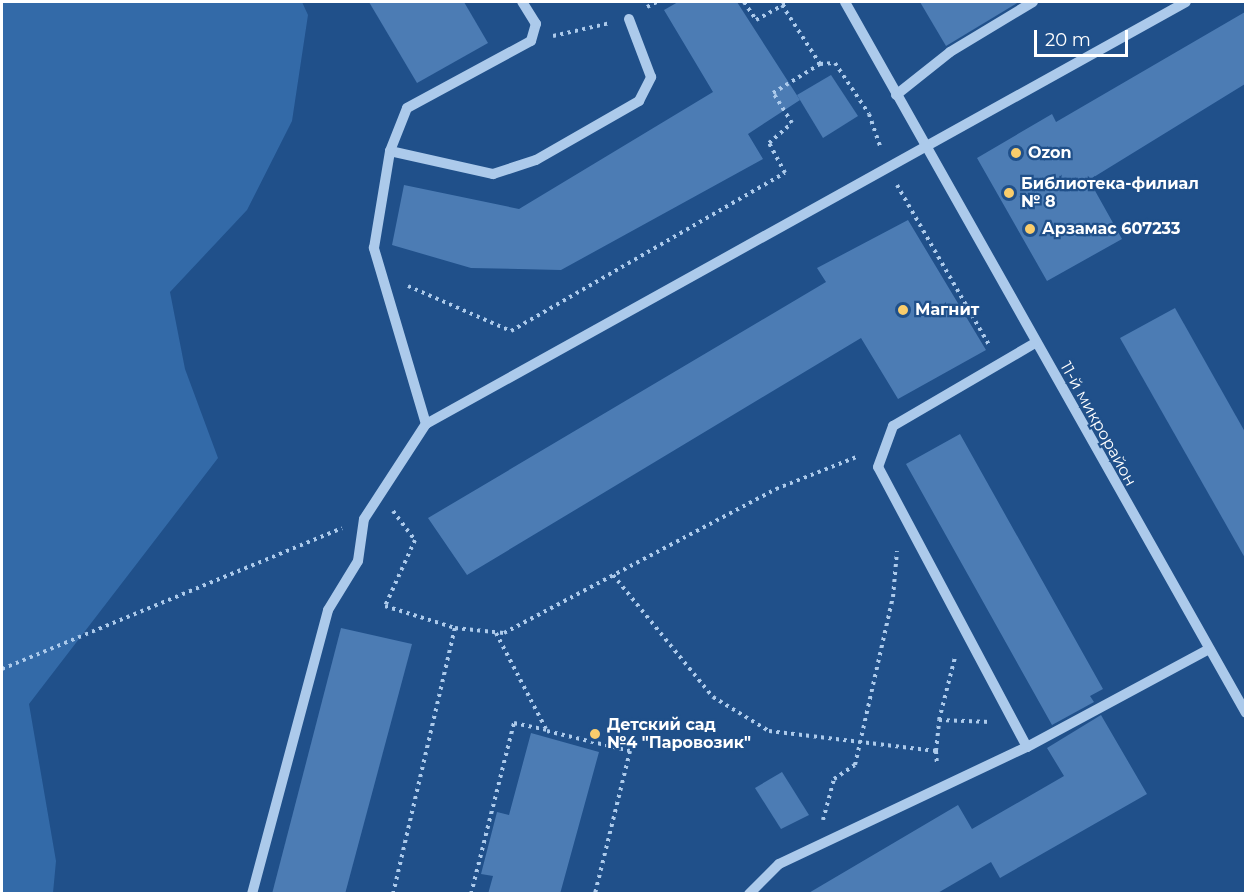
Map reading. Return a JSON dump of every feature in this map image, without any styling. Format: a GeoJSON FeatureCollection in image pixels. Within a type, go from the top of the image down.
{"type":"FeatureCollection","features":[{"type":"Feature","properties":{"kind":"street"},"geometry":{"type":"LineString","coordinates":[[426,424],[374,248],[390,151],[406,108],[531,41],[536,24],[522,2]]}},
{"type":"Feature","properties":{"kind":"street","name":"11-й микрорайон"},"geometry":{"type":"LineString","coordinates":[[845,2],[1207,650],[1245,712]]}},
{"type":"Feature","properties":{"kind":"street"},"geometry":{"type":"LineString","coordinates":[[896,95],[950,52],[1033,2]]}},
{"type":"Feature","properties":{"kind":"street"},"geometry":{"type":"LineString","coordinates":[[252,894],[328,610],[358,561],[364,519],[426,424],[926,149],[1186,2]]}},
{"type":"Feature","properties":{"kind":"street"},"geometry":{"type":"LineString","coordinates":[[390,151],[493,174],[536,160],[639,100],[651,77],[629,19]]}},
{"type":"Feature","properties":{"kind":"street"},"geometry":{"type":"LineString","coordinates":[[1027,747],[878,466],[892,426],[1035,343]]}},
{"type":"Feature","properties":{"kind":"street"},"geometry":{"type":"LineString","coordinates":[[749,894],[779,864],[1027,747],[1207,650]]}},
{"type":"Feature","properties":{"kind":"path"},"geometry":{"type":"LineString","coordinates":[[744,2],[756,20],[781,3],[788,2]]}},
{"type":"Feature","properties":{"kind":"path"},"geometry":{"type":"LineString","coordinates":[[531,41],[629,19]]}},
{"type":"Feature","properties":{"kind":"path"},"geometry":{"type":"LineString","coordinates":[[382,275],[512,331],[785,173],[769,143],[792,123],[772,93],[820,64]]}},
{"type":"Feature","properties":{"kind":"path"},"geometry":{"type":"LineString","coordinates":[[380,494],[415,540],[386,606],[455,628],[496,632],[614,575],[776,489],[886,445]]}},
{"type":"Feature","properties":{"kind":"path"},"geometry":{"type":"LineString","coordinates":[[816,847],[834,779],[855,765],[893,597],[900,508]]}},
{"type":"Feature","properties":{"kind":"path"},"geometry":{"type":"LineString","coordinates":[[2,669],[364,519]]}},
{"type":"Feature","properties":{"kind":"path"},"geometry":{"type":"LineString","coordinates":[[614,575],[713,697],[769,731],[936,751],[939,720],[962,628]]}},
{"type":"Feature","properties":{"kind":"path"},"geometry":{"type":"LineString","coordinates":[[393,894],[455,628]]}},
{"type":"Feature","properties":{"kind":"path"},"geometry":{"type":"LineString","coordinates":[[496,632],[547,731]]}},
{"type":"Feature","properties":{"kind":"path"},"geometry":{"type":"LineString","coordinates":[[939,720],[1012,722]]}},
{"type":"Feature","properties":{"kind":"path"},"geometry":{"type":"LineString","coordinates":[[471,894],[514,723],[630,751],[595,894]]}},
{"type":"Feature","properties":{"kind":"shaded area"},"geometry":{"type":"Polygon","coordinates":[[[2,2],[302,2],[308,15],[292,121],[247,210],[170,292],[185,369],[218,458],[29,704],[56,861],[53,893],[2,893],[2,2]]]}},
{"type":"Feature","properties":{"kind":"building"},"geometry":{"type":"Polygon","coordinates":[[[369,2],[464,2],[488,43],[417,83],[369,2]]]}},
{"type":"Feature","properties":{"kind":"building"},"geometry":{"type":"Polygon","coordinates":[[[678,2],[737,2],[800,100],[748,134],[763,159],[561,270],[471,268],[392,245],[404,185],[519,209],[713,92],[664,10],[678,2]]]}},
{"type":"Feature","properties":{"kind":"building"},"geometry":{"type":"Polygon","coordinates":[[[920,2],[1019,2],[946,46],[920,2]]]}},
{"type":"Feature","properties":{"kind":"building"},"geometry":{"type":"Polygon","coordinates":[[[1245,12],[1245,84],[1089,180],[1122,239],[1047,281],[977,158],[1052,114],[1056,122],[1245,12]]]}},
{"type":"Feature","properties":{"kind":"building"},"geometry":{"type":"Polygon","coordinates":[[[831,75],[858,116],[823,138],[797,95],[831,75]]]}},
{"type":"Feature","properties":{"kind":"building"},"geometry":{"type":"Polygon","coordinates":[[[908,220],[986,350],[898,399],[861,338],[467,575],[428,518],[826,282],[817,268],[908,220]]]}},
{"type":"Feature","properties":{"kind":"building"},"geometry":{"type":"Polygon","coordinates":[[[1175,308],[1245,432],[1245,558],[1120,338],[1175,308]]]}},
{"type":"Feature","properties":{"kind":"building"},"geometry":{"type":"Polygon","coordinates":[[[960,434],[1103,689],[1090,696],[1094,702],[1052,725],[906,464],[960,434]]]}},
{"type":"Feature","properties":{"kind":"building"},"geometry":{"type":"Polygon","coordinates":[[[341,628],[412,644],[345,894],[272,894],[341,628]]]}},
{"type":"Feature","properties":{"kind":"building"},"geometry":{"type":"Polygon","coordinates":[[[1101,715],[1147,794],[1000,878],[991,862],[936,894],[807,894],[958,805],[972,829],[1064,776],[1047,748],[1101,715]]]}},
{"type":"Feature","properties":{"kind":"building"},"geometry":{"type":"Polygon","coordinates":[[[531,733],[599,752],[560,894],[488,894],[493,876],[481,874],[497,812],[509,815],[531,733]]]}},
{"type":"Feature","properties":{"kind":"building"},"geometry":{"type":"Polygon","coordinates":[[[782,772],[809,815],[781,829],[755,788],[782,772]]]}},
{"type":"Feature","properties":{"kind":"place","name":"Ozon"},"geometry":{"type":"Point","coordinates":[1016,153]}},
{"type":"Feature","properties":{"kind":"place","name":"Библиотека-филиал № 8"},"geometry":{"type":"Point","coordinates":[1009,193]}},
{"type":"Feature","properties":{"kind":"place","name":"Арзамас 607233"},"geometry":{"type":"Point","coordinates":[1030,229]}},
{"type":"Feature","properties":{"kind":"place","name":"Магнит"},"geometry":{"type":"Point","coordinates":[903,310]}},
{"type":"Feature","properties":{"kind":"place","name":"Детский сад №4 \"Паровозик\""},"geometry":{"type":"Point","coordinates":[595,734]}}]}
